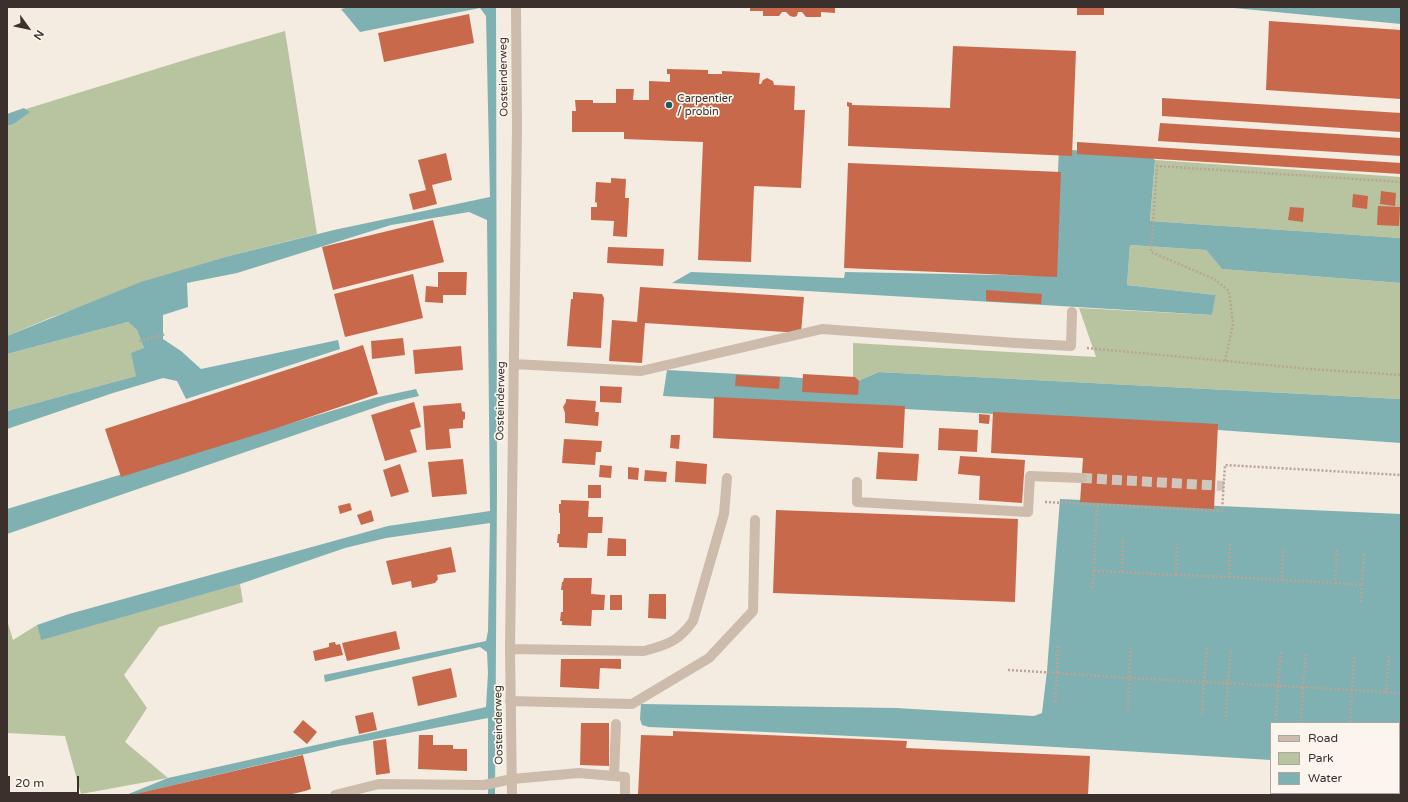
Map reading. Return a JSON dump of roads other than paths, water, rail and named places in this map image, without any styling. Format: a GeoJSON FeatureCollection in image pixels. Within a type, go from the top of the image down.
{"type":"FeatureCollection","features":[{"type":"Feature","properties":{"kind":"street","name":"Oosteinderweg"},"geometry":{"type":"LineString","coordinates":[[512,795],[510,648],[517,129],[516,7]]}},
{"type":"Feature","properties":{"kind":"street"},"geometry":{"type":"LineString","coordinates":[[514,364],[642,371],[822,328],[1071,346],[1072,312]]}},
{"type":"Feature","properties":{"kind":"street"},"geometry":{"type":"LineString","coordinates":[[857,482],[857,502],[1028,512],[1030,476],[1082,478]]}},
{"type":"Feature","properties":{"kind":"street"},"geometry":{"type":"LineString","coordinates":[[510,648],[644,650],[659,647],[674,641],[685,632],[693,621],[724,514],[727,478]]}},
{"type":"Feature","properties":{"kind":"street"},"geometry":{"type":"LineString","coordinates":[[510,700],[632,704],[710,658],[753,611],[755,520]]}},
{"type":"Feature","properties":{"kind":"street"},"geometry":{"type":"LineString","coordinates":[[614,776],[616,724]]}},
{"type":"Feature","properties":{"kind":"street"},"geometry":{"type":"LineString","coordinates":[[335,795],[379,784],[484,785],[512,779],[579,773],[625,777],[625,795]]}},
{"type":"Feature","properties":{"kind":"water"},"geometry":{"type":"Polygon","coordinates":[[[350,7],[496,7],[497,489],[495,795],[488,795],[488,718],[339,746],[132,795],[126,795],[168,778],[486,707],[488,673],[487,652],[480,647],[325,682],[324,675],[486,641],[488,631],[490,523],[386,538],[345,548],[240,584],[41,640],[37,625],[69,614],[388,526],[490,511],[487,220],[469,212],[391,225],[237,273],[187,283],[188,307],[163,315],[163,339],[181,351],[201,369],[338,340],[340,349],[186,399],[177,381],[163,378],[113,393],[7,429],[7,411],[136,376],[131,353],[144,348],[137,330],[128,322],[7,354],[7,336],[141,282],[233,255],[334,230],[490,197],[486,16],[480,8],[360,32],[341,9],[350,7]]]}},
{"type":"Feature","properties":{"kind":"water"},"geometry":{"type":"Polygon","coordinates":[[[1232,7],[1401,7],[1401,24],[1234,8],[1232,7]]]}},
{"type":"Feature","properties":{"kind":"water"},"geometry":{"type":"Polygon","coordinates":[[[24,108],[30,112],[14,124],[7,126],[7,114],[24,108]]]}},
{"type":"Feature","properties":{"kind":"water"},"geometry":{"type":"Polygon","coordinates":[[[1059,149],[1150,156],[1155,160],[1150,221],[1401,238],[1401,283],[1222,269],[1206,250],[1130,245],[1127,285],[1216,295],[1212,315],[672,283],[691,272],[844,278],[845,272],[1053,276],[1059,149]]]}},
{"type":"Feature","properties":{"kind":"water"},"geometry":{"type":"Polygon","coordinates":[[[667,370],[790,377],[853,383],[879,372],[1401,399],[1401,443],[979,413],[663,396],[667,370]]]}},
{"type":"Feature","properties":{"kind":"water"},"geometry":{"type":"Polygon","coordinates":[[[416,389],[419,396],[388,403],[7,534],[7,509],[374,398],[416,389]]]}},
{"type":"Feature","properties":{"kind":"water"},"geometry":{"type":"Polygon","coordinates":[[[1060,499],[1401,514],[1401,768],[1400,722],[1270,722],[1270,760],[1116,750],[649,727],[642,725],[640,719],[641,704],[896,708],[1034,716],[1042,713],[1047,671],[1060,499]]]}},
{"type":"Feature","properties":{"kind":"tunnel"},"geometry":{"type":"LineString","coordinates":[[1082,478],[1224,486]]}},
{"type":"Feature","properties":{"kind":"place","name":"Carpentier / probin"},"geometry":{"type":"Point","coordinates":[669,105]}}]}
